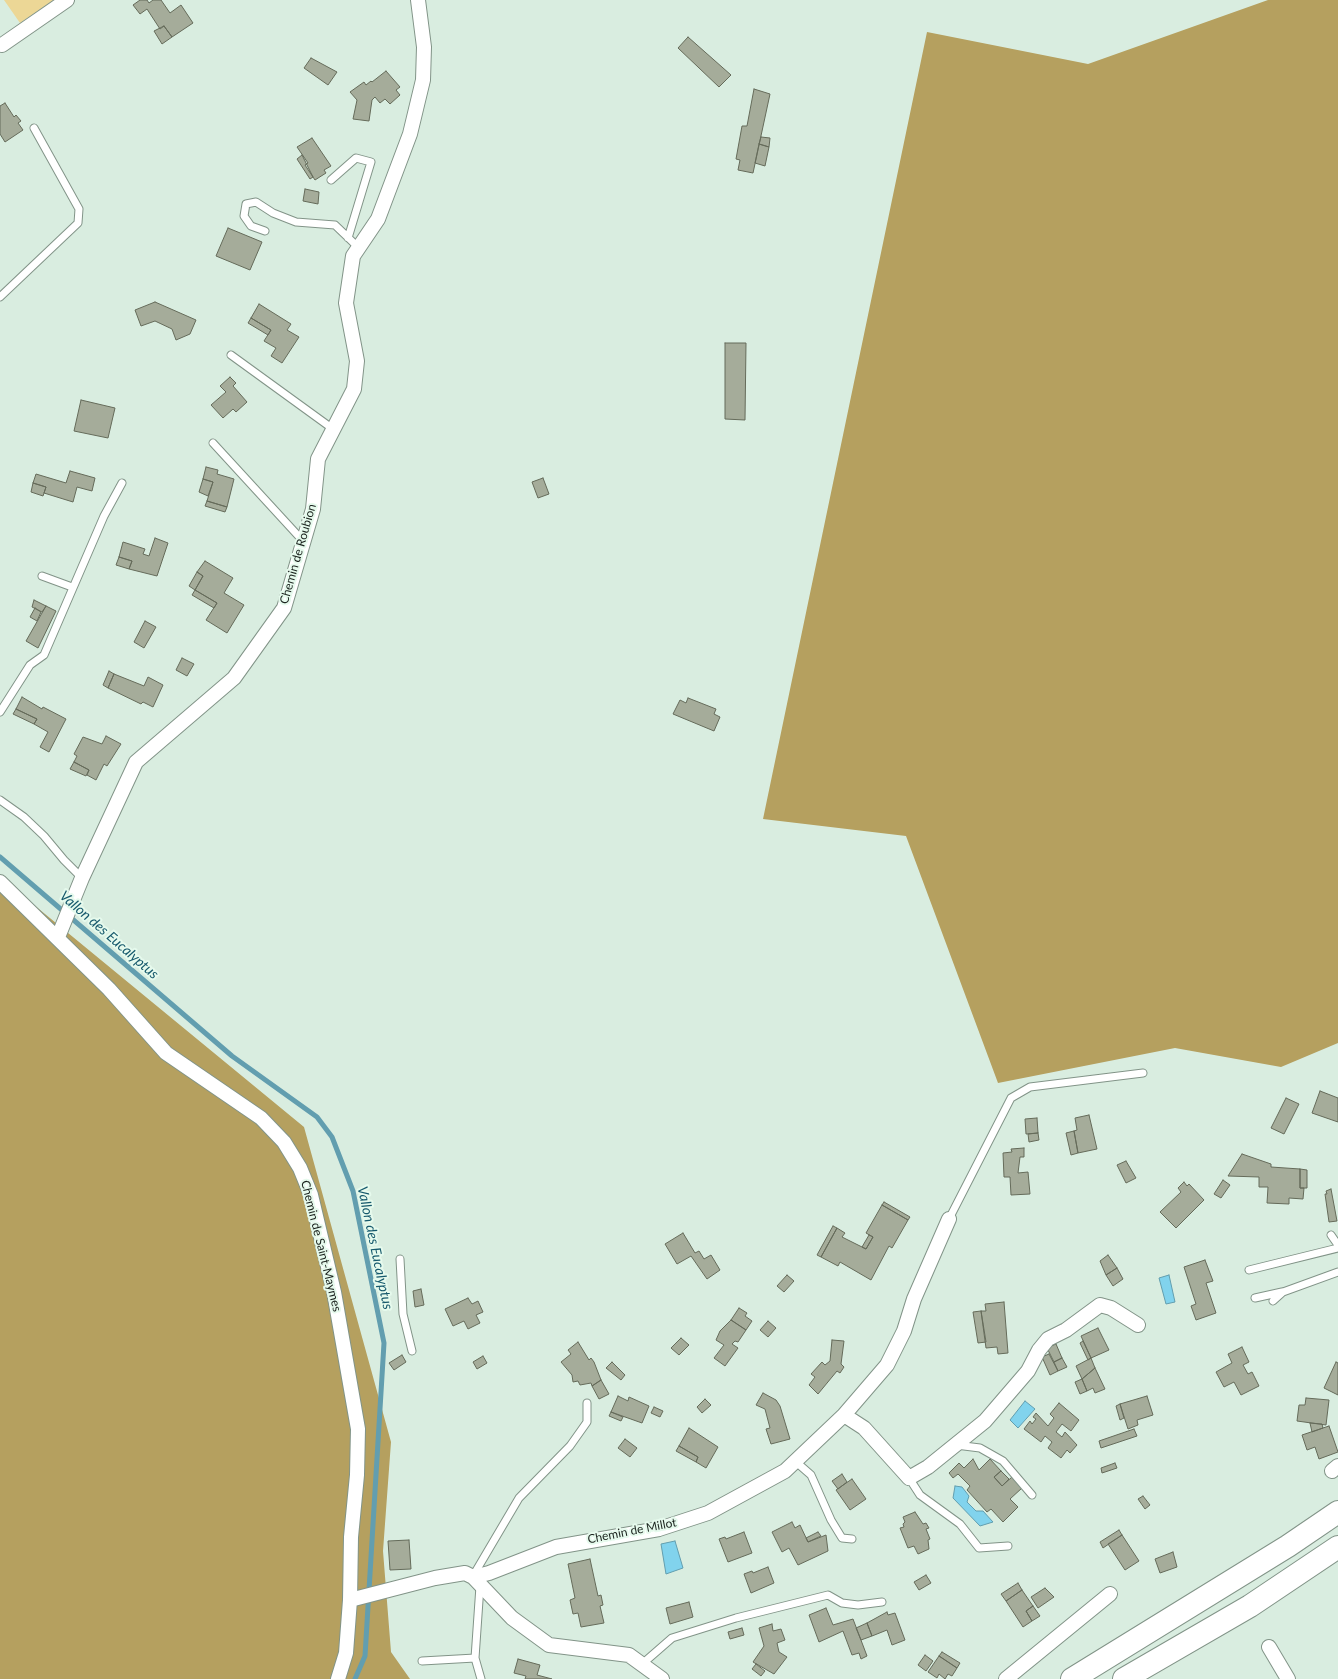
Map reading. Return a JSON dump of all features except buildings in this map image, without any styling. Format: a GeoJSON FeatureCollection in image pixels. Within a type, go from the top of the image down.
{"type":"FeatureCollection","features":[{"type":"Feature","properties":{"kind":"main road"},"geometry":{"type":"LineString","coordinates":[[1072,1679],[1279,1552],[1338,1512]]}},
{"type":"Feature","properties":{"kind":"main road"},"geometry":{"type":"LineString","coordinates":[[1124,1679],[1250,1606],[1338,1547]]}},
{"type":"Feature","properties":{"kind":"street"},"geometry":{"type":"LineString","coordinates":[[2,45],[67,0]]}},
{"type":"Feature","properties":{"kind":"street","name":"Chemin de Roubion"},"geometry":{"type":"LineString","coordinates":[[58,937],[74,902],[82,878],[136,762],[234,678],[284,608],[313,509],[318,459],[354,389],[357,361],[346,303],[354,256],[378,218],[410,134],[423,80],[424,47],[418,0]]}},
{"type":"Feature","properties":{"kind":"street","name":"Chemin de Saint-Maymes"},"geometry":{"type":"LineString","coordinates":[[0,882],[109,989],[166,1053],[261,1118],[284,1142],[300,1168],[311,1195],[334,1292],[358,1429],[357,1475],[351,1537],[356,1598],[346,1653],[338,1679]]}},
{"type":"Feature","properties":{"kind":"street","name":"Chemin de Millot"},"geometry":{"type":"LineString","coordinates":[[356,1598],[435,1578],[465,1573],[476,1581],[556,1547],[659,1528],[708,1513],[762,1485],[784,1471],[844,1415],[887,1365],[904,1330],[914,1299],[949,1219]]}},
{"type":"Feature","properties":{"kind":"street"},"geometry":{"type":"LineString","coordinates":[[844,1415],[864,1428],[909,1478],[928,1467],[985,1421],[1028,1370],[1039,1350],[1048,1339],[1066,1330],[1100,1305],[1111,1308],[1138,1325]]}},
{"type":"Feature","properties":{"kind":"street"},"geometry":{"type":"LineString","coordinates":[[476,1581],[512,1618],[549,1645],[629,1655],[640,1665],[662,1679]]}},
{"type":"Feature","properties":{"kind":"street"},"geometry":{"type":"LineString","coordinates":[[1006,1679],[1110,1594]]}},
{"type":"Feature","properties":{"kind":"street"},"geometry":{"type":"LineString","coordinates":[[1269,1648],[1288,1679]]}},
{"type":"Feature","properties":{"kind":"lane"},"geometry":{"type":"LineString","coordinates":[[0,297],[78,223],[79,209],[34,128]]}},
{"type":"Feature","properties":{"kind":"lane"},"geometry":{"type":"LineString","coordinates":[[331,180],[356,158],[371,162],[348,238]]}},
{"type":"Feature","properties":{"kind":"lane"},"geometry":{"type":"LineString","coordinates":[[265,231],[251,226],[244,216],[246,204],[256,202],[273,213],[296,222],[335,225],[359,248]]}},
{"type":"Feature","properties":{"kind":"lane"},"geometry":{"type":"LineString","coordinates":[[231,355],[333,429]]}},
{"type":"Feature","properties":{"kind":"lane"},"geometry":{"type":"LineString","coordinates":[[212,443],[303,542]]}},
{"type":"Feature","properties":{"kind":"lane"},"geometry":{"type":"LineString","coordinates":[[0,712],[30,665],[44,655],[104,516],[122,483]]}},
{"type":"Feature","properties":{"kind":"lane"},"geometry":{"type":"LineString","coordinates":[[42,576],[72,587]]}},
{"type":"Feature","properties":{"kind":"lane"},"geometry":{"type":"LineString","coordinates":[[0,800],[24,817],[44,836],[82,878]]}},
{"type":"Feature","properties":{"kind":"lane"},"geometry":{"type":"LineString","coordinates":[[949,1219],[1011,1098],[1030,1087],[1143,1073]]}},
{"type":"Feature","properties":{"kind":"lane"},"geometry":{"type":"LineString","coordinates":[[1250,1270],[1338,1246],[1331,1235]]}},
{"type":"Feature","properties":{"kind":"lane"},"geometry":{"type":"LineString","coordinates":[[400,1259],[403,1314],[412,1350]]}},
{"type":"Feature","properties":{"kind":"lane"},"geometry":{"type":"LineString","coordinates":[[1255,1298],[1283,1292],[1338,1272]]}},
{"type":"Feature","properties":{"kind":"lane"},"geometry":{"type":"LineString","coordinates":[[1273,1301],[1283,1292]]}},
{"type":"Feature","properties":{"kind":"lane"},"geometry":{"type":"LineString","coordinates":[[481,1679],[475,1658],[476,1581],[519,1498],[570,1446],[587,1422],[588,1402]]}},
{"type":"Feature","properties":{"kind":"lane"},"geometry":{"type":"LineString","coordinates":[[956,1445],[980,1448],[1003,1461],[1032,1495]]}},
{"type":"Feature","properties":{"kind":"lane"},"geometry":{"type":"LineString","coordinates":[[795,1461],[810,1475],[831,1520],[842,1538],[852,1539]]}},
{"type":"Feature","properties":{"kind":"lane"},"geometry":{"type":"LineString","coordinates":[[909,1478],[920,1495],[960,1524],[979,1548],[1008,1546]]}},
{"type":"Feature","properties":{"kind":"lane"},"geometry":{"type":"LineString","coordinates":[[640,1665],[672,1638],[736,1618],[828,1595],[842,1603],[882,1602]]}},
{"type":"Feature","properties":{"kind":"lane"},"geometry":{"type":"LineString","coordinates":[[422,1661],[475,1658]]}},
{"type":"Feature","properties":{"kind":"shaded area"},"geometry":{"type":"Polygon","coordinates":[[[4,0],[54,0],[20,23],[4,0]]]}},
{"type":"Feature","properties":{"kind":"shaded area"},"geometry":{"type":"Polygon","coordinates":[[[1268,0],[1338,0],[1338,1043],[1281,1067],[1175,1048],[998,1083],[906,836],[763,819],[927,32],[1088,64],[1268,0]]]}},
{"type":"Feature","properties":{"kind":"shaded area"},"geometry":{"type":"Polygon","coordinates":[[[0,877],[304,1127],[391,1442],[383,1551],[391,1652],[410,1679],[0,1679],[0,877]]]}},
{"type":"Feature","properties":{"kind":"water"},"geometry":{"type":"Polygon","coordinates":[[[1169,1275],[1175,1302],[1166,1304],[1159,1278],[1169,1275]]]}},
{"type":"Feature","properties":{"kind":"water"},"geometry":{"type":"Polygon","coordinates":[[[1025,1401],[1035,1409],[1018,1428],[1010,1420],[1025,1401]]]}},
{"type":"Feature","properties":{"kind":"water"},"geometry":{"type":"Polygon","coordinates":[[[955,1486],[962,1487],[969,1496],[967,1502],[976,1511],[983,1511],[993,1522],[980,1526],[953,1498],[955,1486]]]}},
{"type":"Feature","properties":{"kind":"water"},"geometry":{"type":"Polygon","coordinates":[[[675,1541],[683,1568],[666,1574],[661,1544],[675,1541]]]}},
{"type":"Feature","properties":{"kind":"waterway","name":"Vallon des Eucalyptus"},"geometry":{"type":"LineString","coordinates":[[0,857],[232,1056],[317,1117],[332,1137],[353,1191],[384,1343],[365,1656],[355,1679]]}}]}
